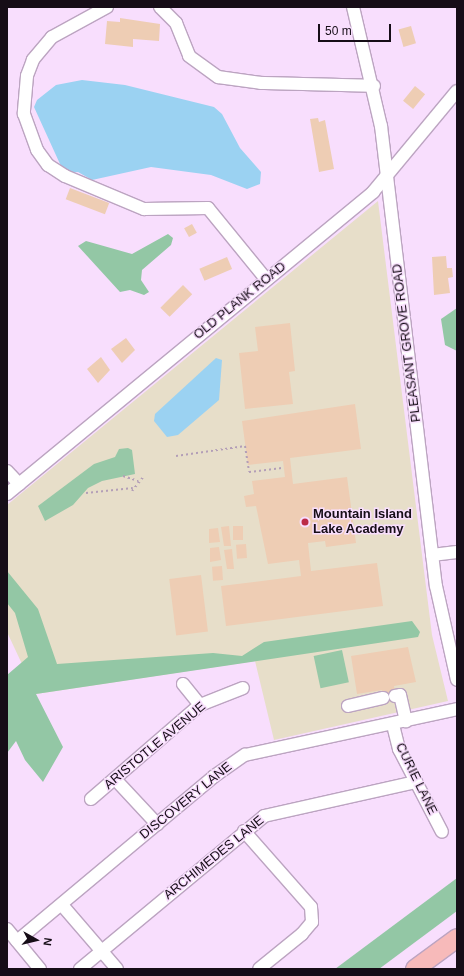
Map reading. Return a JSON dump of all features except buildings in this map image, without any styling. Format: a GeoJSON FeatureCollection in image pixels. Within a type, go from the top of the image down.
{"type":"FeatureCollection","features":[{"type":"Feature","properties":{"kind":"highway"},"geometry":{"type":"LineString","coordinates":[[415,969],[457,938]]}},
{"type":"Feature","properties":{"kind":"street"},"geometry":{"type":"LineString","coordinates":[[107,7],[52,37],[33,60],[27,76],[24,114],[37,150],[48,165],[66,176],[144,209],[208,208],[266,279]]}},
{"type":"Feature","properties":{"kind":"street"},"geometry":{"type":"LineString","coordinates":[[160,7],[176,23],[189,56],[218,77],[261,83],[374,86]]}},
{"type":"Feature","properties":{"kind":"street","name":"PLEASANT GROVE ROAD"},"geometry":{"type":"LineString","coordinates":[[353,7],[374,86],[387,176],[432,556],[443,626],[457,680]]}},
{"type":"Feature","properties":{"kind":"street","name":"OLD PLANK ROAD"},"geometry":{"type":"LineString","coordinates":[[7,494],[373,192],[455,99]]}},
{"type":"Feature","properties":{"kind":"street"},"geometry":{"type":"LineString","coordinates":[[7,471],[19,484]]}},
{"type":"Feature","properties":{"kind":"street"},"geometry":{"type":"LineString","coordinates":[[432,556],[457,552]]}},
{"type":"Feature","properties":{"kind":"street"},"geometry":{"type":"LineString","coordinates":[[184,684],[200,705]]}},
{"type":"Feature","properties":{"kind":"street","name":"ARISTOTLE AVENUE"},"geometry":{"type":"LineString","coordinates":[[90,799],[116,779],[200,705],[243,688]]}},
{"type":"Feature","properties":{"kind":"street"},"geometry":{"type":"LineString","coordinates":[[348,706],[400,695],[406,722]]}},
{"type":"Feature","properties":{"kind":"street","name":"DISCOVERY LANE"},"geometry":{"type":"LineString","coordinates":[[17,940],[62,905],[157,824],[245,755],[393,725],[457,709]]}},
{"type":"Feature","properties":{"kind":"street","name":"CURIE LANE"},"geometry":{"type":"LineString","coordinates":[[393,725],[399,750],[442,832]]}},
{"type":"Feature","properties":{"kind":"street"},"geometry":{"type":"LineString","coordinates":[[116,779],[157,824]]}},
{"type":"Feature","properties":{"kind":"street","name":"ARCHIMEDES LANE"},"geometry":{"type":"LineString","coordinates":[[80,969],[244,831],[264,816],[416,782]]}},
{"type":"Feature","properties":{"kind":"street"},"geometry":{"type":"LineString","coordinates":[[244,831],[312,907],[312,922],[302,934],[259,969]]}},
{"type":"Feature","properties":{"kind":"street"},"geometry":{"type":"LineString","coordinates":[[62,905],[117,969]]}},
{"type":"Feature","properties":{"kind":"street"},"geometry":{"type":"LineString","coordinates":[[7,929],[40,969]]}},
{"type":"Feature","properties":{"kind":"path"},"geometry":{"type":"LineString","coordinates":[[176,456],[246,446],[249,472],[282,468]]}},
{"type":"Feature","properties":{"kind":"path"},"geometry":{"type":"LineString","coordinates":[[123,476],[138,481]]}},
{"type":"Feature","properties":{"kind":"path"},"geometry":{"type":"LineString","coordinates":[[86,493],[133,489],[138,481],[144,476]]}},
{"type":"Feature","properties":{"kind":"shaded area"},"geometry":{"type":"Polygon","coordinates":[[[378,201],[432,635],[448,701],[274,740],[255,661],[36,694],[7,632],[7,505],[378,201]]]}},
{"type":"Feature","properties":{"kind":"green space"},"geometry":{"type":"Polygon","coordinates":[[[168,234],[173,238],[171,245],[142,270],[141,280],[149,292],[144,295],[130,290],[120,292],[78,246],[86,241],[132,254],[168,234]]]}},
{"type":"Feature","properties":{"kind":"green space"},"geometry":{"type":"Polygon","coordinates":[[[457,308],[457,351],[445,345],[441,319],[457,308]]]}},
{"type":"Feature","properties":{"kind":"green space"},"geometry":{"type":"Polygon","coordinates":[[[128,448],[132,450],[135,474],[102,481],[88,488],[73,505],[45,521],[38,506],[94,464],[115,457],[119,449],[128,448]]]}},
{"type":"Feature","properties":{"kind":"green space"},"geometry":{"type":"Polygon","coordinates":[[[7,571],[38,609],[57,664],[213,653],[242,656],[264,642],[412,621],[420,632],[418,637],[36,694],[63,747],[43,782],[25,760],[16,741],[7,753],[7,675],[28,657],[15,613],[7,603],[7,571]]]}},
{"type":"Feature","properties":{"kind":"green space"},"geometry":{"type":"Polygon","coordinates":[[[342,650],[349,682],[320,688],[314,656],[342,650]]]}},
{"type":"Feature","properties":{"kind":"green space"},"geometry":{"type":"Polygon","coordinates":[[[457,878],[457,911],[379,969],[335,969],[457,878]]]}},
{"type":"Feature","properties":{"kind":"water"},"geometry":{"type":"Polygon","coordinates":[[[82,80],[125,85],[214,107],[222,114],[240,148],[261,172],[260,184],[247,189],[211,175],[151,167],[92,180],[78,172],[68,173],[60,164],[34,107],[37,100],[56,85],[82,80]]]}},
{"type":"Feature","properties":{"kind":"water"},"geometry":{"type":"Polygon","coordinates":[[[216,358],[222,360],[219,400],[178,435],[167,437],[154,421],[155,414],[216,358]]]}},
{"type":"Feature","properties":{"kind":"place","name":"Mountain Island Lake Academy"},"geometry":{"type":"Point","coordinates":[305,522]}}]}
